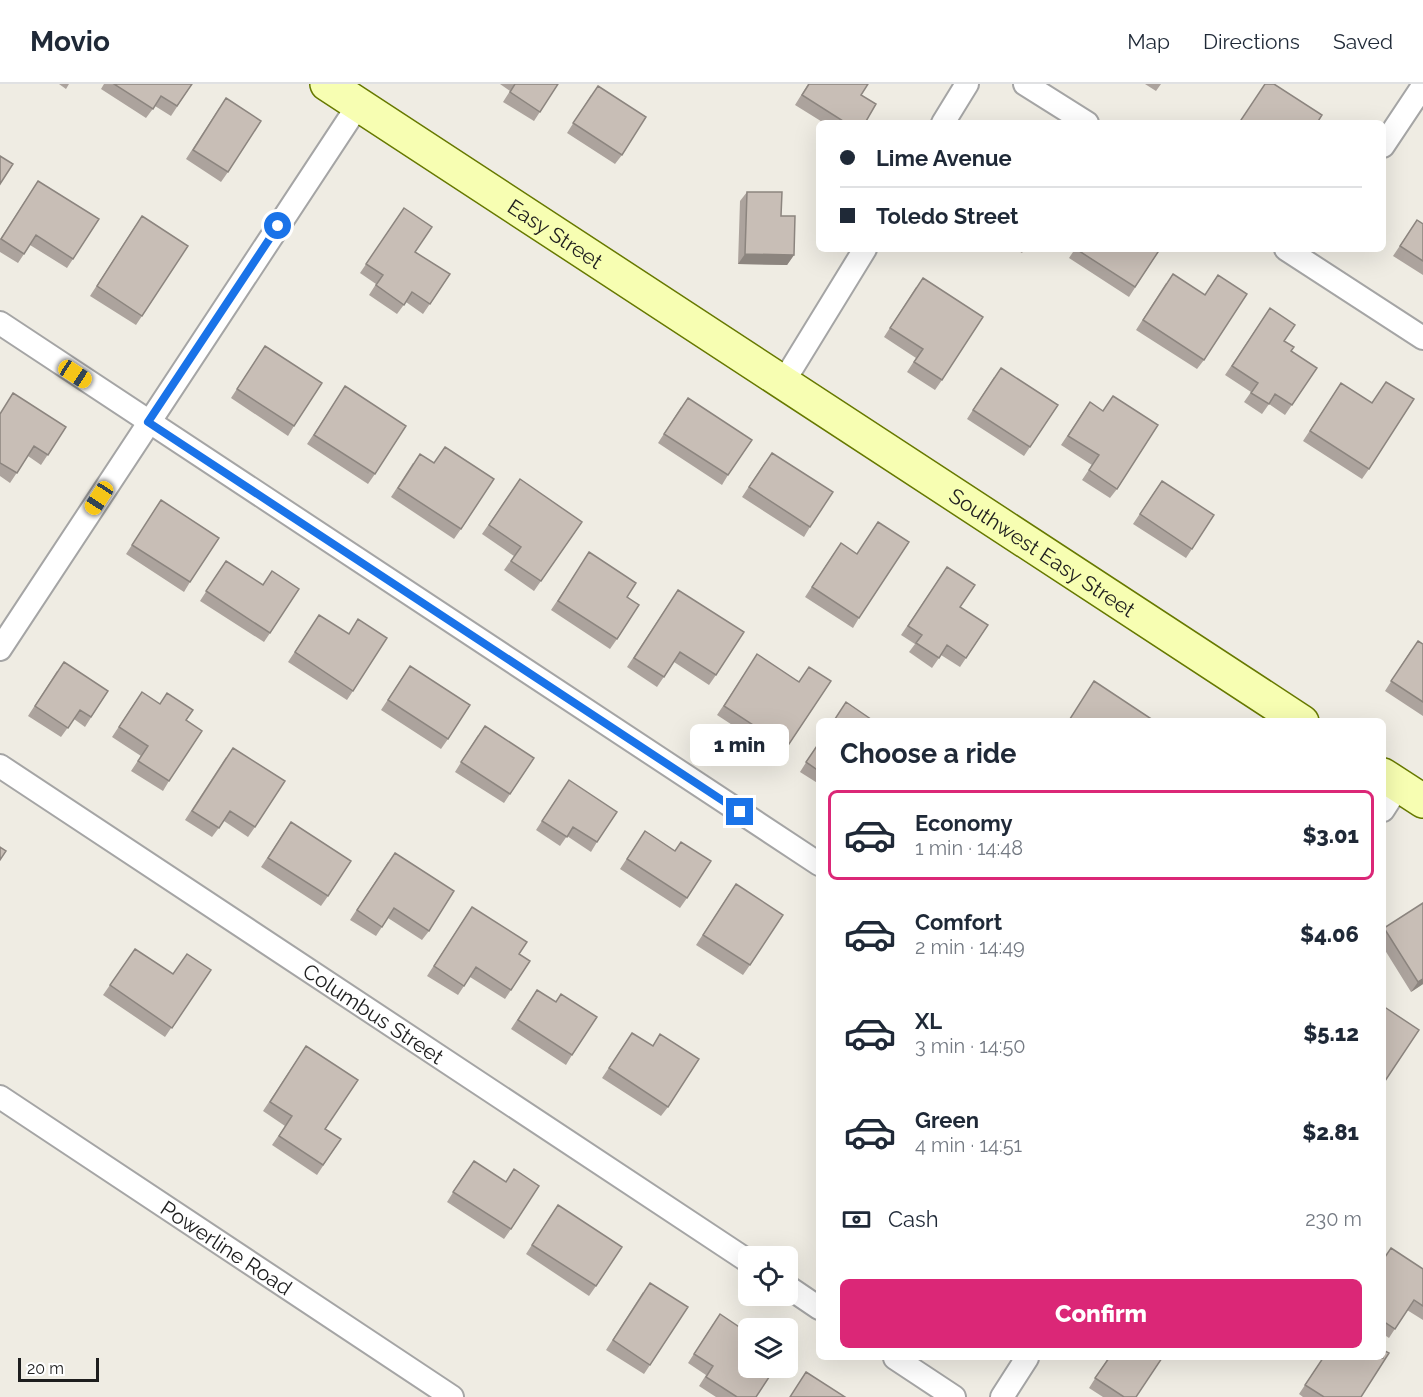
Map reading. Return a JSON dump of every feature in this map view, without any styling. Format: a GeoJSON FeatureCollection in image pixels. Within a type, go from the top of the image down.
{"type":"FeatureCollection","features":[{"type":"Feature","properties":{"kind":"street","name":"Easy Street"},"geometry":{"type":"LineString","coordinates":[[327,84],[784,381]]}},
{"type":"Feature","properties":{"kind":"street"},"geometry":{"type":"LineString","coordinates":[[945,120],[967,84]]}},
{"type":"Feature","properties":{"kind":"street"},"geometry":{"type":"LineString","coordinates":[[1025,84],[1082,120]]}},
{"type":"Feature","properties":{"kind":"street"},"geometry":{"type":"LineString","coordinates":[[1386,142],[1423,86]]}},
{"type":"Feature","properties":{"kind":"street"},"geometry":{"type":"LineString","coordinates":[[0,649],[359,104]]}},
{"type":"Feature","properties":{"kind":"street"},"geometry":{"type":"LineString","coordinates":[[784,381],[863,252]]}},
{"type":"Feature","properties":{"kind":"street"},"geometry":{"type":"LineString","coordinates":[[1311,256],[1423,338]]}},
{"type":"Feature","properties":{"kind":"street"},"geometry":{"type":"LineString","coordinates":[[0,323],[816,862]]}},
{"type":"Feature","properties":{"kind":"street","name":"Southwest Easy Street"},"geometry":{"type":"LineString","coordinates":[[784,381],[1296,718]]}},
{"type":"Feature","properties":{"kind":"street","name":"Columbus Street"},"geometry":{"type":"LineString","coordinates":[[0,765],[738,1254]]}},
{"type":"Feature","properties":{"kind":"street","name":"Powerline Road"},"geometry":{"type":"LineString","coordinates":[[0,1097],[452,1397]]}},
{"type":"Feature","properties":{"kind":"street"},"geometry":{"type":"LineString","coordinates":[[798,1294],[816,1306]]}},
{"type":"Feature","properties":{"kind":"street"},"geometry":{"type":"LineString","coordinates":[[898,1360],[954,1397]]}},
{"type":"Feature","properties":{"kind":"street"},"geometry":{"type":"LineString","coordinates":[[1002,1397],[1027,1360]]}},
{"type":"Feature","properties":{"kind":"building"},"geometry":{"type":"Polygon","coordinates":[[[114,84],[192,84],[177,106],[161,96],[153,109],[114,84]]]}},
{"type":"Feature","properties":{"kind":"building"},"geometry":{"type":"Polygon","coordinates":[[[515,84],[558,84],[540,112],[510,92],[515,84]]]}},
{"type":"Feature","properties":{"kind":"building"},"geometry":{"type":"Polygon","coordinates":[[[809,84],[868,84],[861,95],[876,104],[867,120],[841,120],[802,95],[809,84]]]}},
{"type":"Feature","properties":{"kind":"building"},"geometry":{"type":"Polygon","coordinates":[[[1265,84],[1274,84],[1322,115],[1319,120],[1241,120],[1265,84]]]}},
{"type":"Feature","properties":{"kind":"building"},"geometry":{"type":"Polygon","coordinates":[[[598,86],[646,117],[622,155],[573,123],[598,86]]]}},
{"type":"Feature","properties":{"kind":"building"},"geometry":{"type":"Polygon","coordinates":[[[226,98],[261,121],[228,172],[193,150],[226,98]]]}},
{"type":"Feature","properties":{"kind":"building"},"geometry":{"type":"Polygon","coordinates":[[[0,156],[13,164],[0,184],[0,156]]]}},
{"type":"Feature","properties":{"kind":"building"},"geometry":{"type":"Polygon","coordinates":[[[38,181],[99,219],[73,259],[36,235],[24,254],[1,239],[38,181]]]}},
{"type":"Feature","properties":{"kind":"building"},"geometry":{"type":"Polygon","coordinates":[[[747,192],[782,192],[781,216],[795,216],[794,255],[745,254],[747,192]]]}},
{"type":"Feature","properties":{"kind":"building"},"geometry":{"type":"Polygon","coordinates":[[[404,208],[432,227],[415,252],[450,274],[430,304],[412,292],[404,305],[376,285],[383,275],[366,264],[404,208]]]}},
{"type":"Feature","properties":{"kind":"building"},"geometry":{"type":"Polygon","coordinates":[[[142,216],[188,246],[142,316],[97,286],[142,216]]]}},
{"type":"Feature","properties":{"kind":"building"},"geometry":{"type":"Polygon","coordinates":[[[1417,220],[1423,224],[1423,261],[1400,246],[1417,220]]]}},
{"type":"Feature","properties":{"kind":"building"},"geometry":{"type":"Polygon","coordinates":[[[1081,252],[1158,252],[1135,287],[1081,252]]]}},
{"type":"Feature","properties":{"kind":"building"},"geometry":{"type":"Polygon","coordinates":[[[1173,274],[1205,295],[1218,275],[1247,294],[1204,360],[1143,320],[1173,274]]]}},
{"type":"Feature","properties":{"kind":"building"},"geometry":{"type":"Polygon","coordinates":[[[923,278],[983,317],[942,380],[914,362],[923,349],[890,328],[923,278]]]}},
{"type":"Feature","properties":{"kind":"building"},"geometry":{"type":"Polygon","coordinates":[[[1270,308],[1295,325],[1284,341],[1294,347],[1291,351],[1317,368],[1292,405],[1275,394],[1269,404],[1251,393],[1258,383],[1232,366],[1270,308]]]}},
{"type":"Feature","properties":{"kind":"building"},"geometry":{"type":"Polygon","coordinates":[[[265,346],[322,383],[294,426],[237,389],[265,346]]]}},
{"type":"Feature","properties":{"kind":"building"},"geometry":{"type":"Polygon","coordinates":[[[1001,368],[1058,405],[1030,447],[973,410],[1001,368]]]}},
{"type":"Feature","properties":{"kind":"building"},"geometry":{"type":"Polygon","coordinates":[[[1386,382],[1414,399],[1369,469],[1310,431],[1341,383],[1372,403],[1386,382]]]}},
{"type":"Feature","properties":{"kind":"building"},"geometry":{"type":"Polygon","coordinates":[[[345,386],[406,426],[375,474],[314,435],[345,386]]]}},
{"type":"Feature","properties":{"kind":"building"},"geometry":{"type":"Polygon","coordinates":[[[13,393],[66,427],[48,455],[34,446],[17,473],[0,463],[0,414],[13,393]]]}},
{"type":"Feature","properties":{"kind":"building"},"geometry":{"type":"Polygon","coordinates":[[[1113,396],[1158,425],[1117,489],[1089,470],[1099,455],[1068,436],[1090,402],[1103,411],[1113,396]]]}},
{"type":"Feature","properties":{"kind":"building"},"geometry":{"type":"Polygon","coordinates":[[[688,398],[752,440],[728,475],[664,434],[688,398]]]}},
{"type":"Feature","properties":{"kind":"building"},"geometry":{"type":"Polygon","coordinates":[[[445,447],[494,479],[461,529],[398,488],[420,454],[434,463],[445,447]]]}},
{"type":"Feature","properties":{"kind":"building"},"geometry":{"type":"Polygon","coordinates":[[[772,453],[833,492],[810,527],[749,487],[772,453]]]}},
{"type":"Feature","properties":{"kind":"building"},"geometry":{"type":"Polygon","coordinates":[[[520,479],[582,522],[541,581],[511,561],[521,547],[489,525],[520,479]]]}},
{"type":"Feature","properties":{"kind":"building"},"geometry":{"type":"Polygon","coordinates":[[[1162,481],[1214,515],[1192,549],[1140,514],[1162,481]]]}},
{"type":"Feature","properties":{"kind":"building"},"geometry":{"type":"Polygon","coordinates":[[[161,500],[219,538],[190,582],[132,545],[161,500]]]}},
{"type":"Feature","properties":{"kind":"building"},"geometry":{"type":"Polygon","coordinates":[[[878,522],[909,542],[859,618],[812,587],[841,543],[857,554],[878,522]]]}},
{"type":"Feature","properties":{"kind":"building"},"geometry":{"type":"Polygon","coordinates":[[[589,552],[636,583],[627,597],[639,605],[617,639],[558,601],[589,552]]]}},
{"type":"Feature","properties":{"kind":"building"},"geometry":{"type":"Polygon","coordinates":[[[226,561],[263,585],[272,571],[299,589],[270,633],[206,591],[226,561]]]}},
{"type":"Feature","properties":{"kind":"building"},"geometry":{"type":"Polygon","coordinates":[[[947,567],[975,585],[960,607],[988,625],[966,658],[947,645],[939,658],[916,643],[922,635],[908,626],[947,567]]]}},
{"type":"Feature","properties":{"kind":"building"},"geometry":{"type":"Polygon","coordinates":[[[678,590],[744,632],[716,675],[680,652],[664,677],[634,658],[678,590]]]}},
{"type":"Feature","properties":{"kind":"building"},"geometry":{"type":"Polygon","coordinates":[[[319,615],[349,634],[358,619],[387,638],[353,691],[295,652],[319,615]]]}},
{"type":"Feature","properties":{"kind":"building"},"geometry":{"type":"Polygon","coordinates":[[[1418,641],[1423,644],[1423,702],[1391,681],[1418,641]]]}},
{"type":"Feature","properties":{"kind":"building"},"geometry":{"type":"Polygon","coordinates":[[[757,654],[799,682],[809,667],[831,681],[787,747],[724,706],[757,654]]]}},
{"type":"Feature","properties":{"kind":"building"},"geometry":{"type":"Polygon","coordinates":[[[64,662],[108,691],[91,717],[80,710],[68,728],[35,706],[64,662]]]}},
{"type":"Feature","properties":{"kind":"building"},"geometry":{"type":"Polygon","coordinates":[[[410,666],[470,705],[448,739],[388,700],[410,666]]]}},
{"type":"Feature","properties":{"kind":"building"},"geometry":{"type":"Polygon","coordinates":[[[1094,681],[1150,718],[1071,718],[1094,681]]]}},
{"type":"Feature","properties":{"kind":"building"},"geometry":{"type":"Polygon","coordinates":[[[142,692],[160,704],[167,693],[193,710],[186,720],[202,731],[169,781],[138,761],[148,746],[119,727],[142,692]]]}},
{"type":"Feature","properties":{"kind":"building"},"geometry":{"type":"Polygon","coordinates":[[[846,702],[869,718],[836,718],[846,702]]]}},
{"type":"Feature","properties":{"kind":"building"},"geometry":{"type":"Polygon","coordinates":[[[485,726],[534,758],[510,794],[461,762],[485,726]]]}},
{"type":"Feature","properties":{"kind":"building"},"geometry":{"type":"Polygon","coordinates":[[[816,747],[816,769],[806,762],[816,747]]]}},
{"type":"Feature","properties":{"kind":"building"},"geometry":{"type":"Polygon","coordinates":[[[233,748],[285,781],[255,827],[230,811],[219,828],[192,811],[233,748]]]}},
{"type":"Feature","properties":{"kind":"building"},"geometry":{"type":"Polygon","coordinates":[[[569,780],[617,812],[597,842],[573,827],[567,837],[542,821],[569,780]]]}},
{"type":"Feature","properties":{"kind":"building"},"geometry":{"type":"Polygon","coordinates":[[[291,822],[351,861],[328,896],[268,858],[291,822]]]}},
{"type":"Feature","properties":{"kind":"building"},"geometry":{"type":"Polygon","coordinates":[[[645,831],[675,851],[681,842],[711,861],[687,898],[627,859],[645,831]]]}},
{"type":"Feature","properties":{"kind":"building"},"geometry":{"type":"Polygon","coordinates":[[[0,847],[6,851],[0,860],[0,847]]]}},
{"type":"Feature","properties":{"kind":"building"},"geometry":{"type":"Polygon","coordinates":[[[395,853],[454,891],[429,931],[394,908],[382,927],[357,910],[395,853]]]}},
{"type":"Feature","properties":{"kind":"building"},"geometry":{"type":"Polygon","coordinates":[[[736,884],[783,915],[750,965],[703,935],[736,884]]]}},
{"type":"Feature","properties":{"kind":"building"},"geometry":{"type":"Polygon","coordinates":[[[1423,903],[1423,979],[1418,982],[1386,931],[1386,927],[1423,903]]]}},
{"type":"Feature","properties":{"kind":"building"},"geometry":{"type":"Polygon","coordinates":[[[472,907],[527,942],[519,954],[530,961],[511,990],[476,967],[464,986],[434,966],[472,907]]]}},
{"type":"Feature","properties":{"kind":"building"},"geometry":{"type":"Polygon","coordinates":[[[135,949],[173,974],[187,954],[211,970],[172,1028],[110,985],[135,949]]]}},
{"type":"Feature","properties":{"kind":"building"},"geometry":{"type":"Polygon","coordinates":[[[537,990],[556,1002],[561,994],[597,1017],[572,1055],[518,1020],[537,990]]]}},
{"type":"Feature","properties":{"kind":"building"},"geometry":{"type":"Polygon","coordinates":[[[1386,1008],[1419,1030],[1386,1080],[1386,1008]]]}},
{"type":"Feature","properties":{"kind":"building"},"geometry":{"type":"Polygon","coordinates":[[[632,1033],[653,1046],[660,1034],[699,1059],[668,1107],[609,1068],[632,1033]]]}},
{"type":"Feature","properties":{"kind":"building"},"geometry":{"type":"Polygon","coordinates":[[[306,1046],[358,1080],[325,1129],[341,1139],[323,1165],[279,1136],[292,1116],[270,1102],[306,1046]]]}},
{"type":"Feature","properties":{"kind":"building"},"geometry":{"type":"Polygon","coordinates":[[[474,1161],[506,1182],[514,1169],[539,1186],[511,1229],[453,1192],[474,1161]]]}},
{"type":"Feature","properties":{"kind":"building"},"geometry":{"type":"Polygon","coordinates":[[[558,1205],[622,1247],[596,1286],[532,1245],[558,1205]]]}},
{"type":"Feature","properties":{"kind":"building"},"geometry":{"type":"Polygon","coordinates":[[[1391,1248],[1423,1269],[1423,1306],[1414,1300],[1395,1329],[1386,1323],[1386,1256],[1391,1248]]]}},
{"type":"Feature","properties":{"kind":"building"},"geometry":{"type":"Polygon","coordinates":[[[650,1283],[688,1307],[650,1365],[613,1340],[650,1283]]]}},
{"type":"Feature","properties":{"kind":"building"},"geometry":{"type":"Polygon","coordinates":[[[720,1314],[738,1326],[738,1378],[768,1378],[756,1397],[737,1397],[706,1377],[713,1366],[694,1354],[720,1314]]]}},
{"type":"Feature","properties":{"kind":"building"},"geometry":{"type":"Polygon","coordinates":[[[1108,1360],[1161,1360],[1136,1397],[1124,1397],[1095,1378],[1108,1360]]]}},
{"type":"Feature","properties":{"kind":"building"},"geometry":{"type":"Polygon","coordinates":[[[1322,1360],[1385,1360],[1361,1397],[1324,1397],[1305,1385],[1322,1360]]]}},
{"type":"Feature","properties":{"kind":"building"},"geometry":{"type":"Polygon","coordinates":[[[806,1372],[845,1397],[790,1397],[806,1372]]]}},
{"type":"Feature","properties":{"kind":"route"},"geometry":{"type":"LineString","coordinates":[[278,226],[148,422],[740,812]]}}]}
